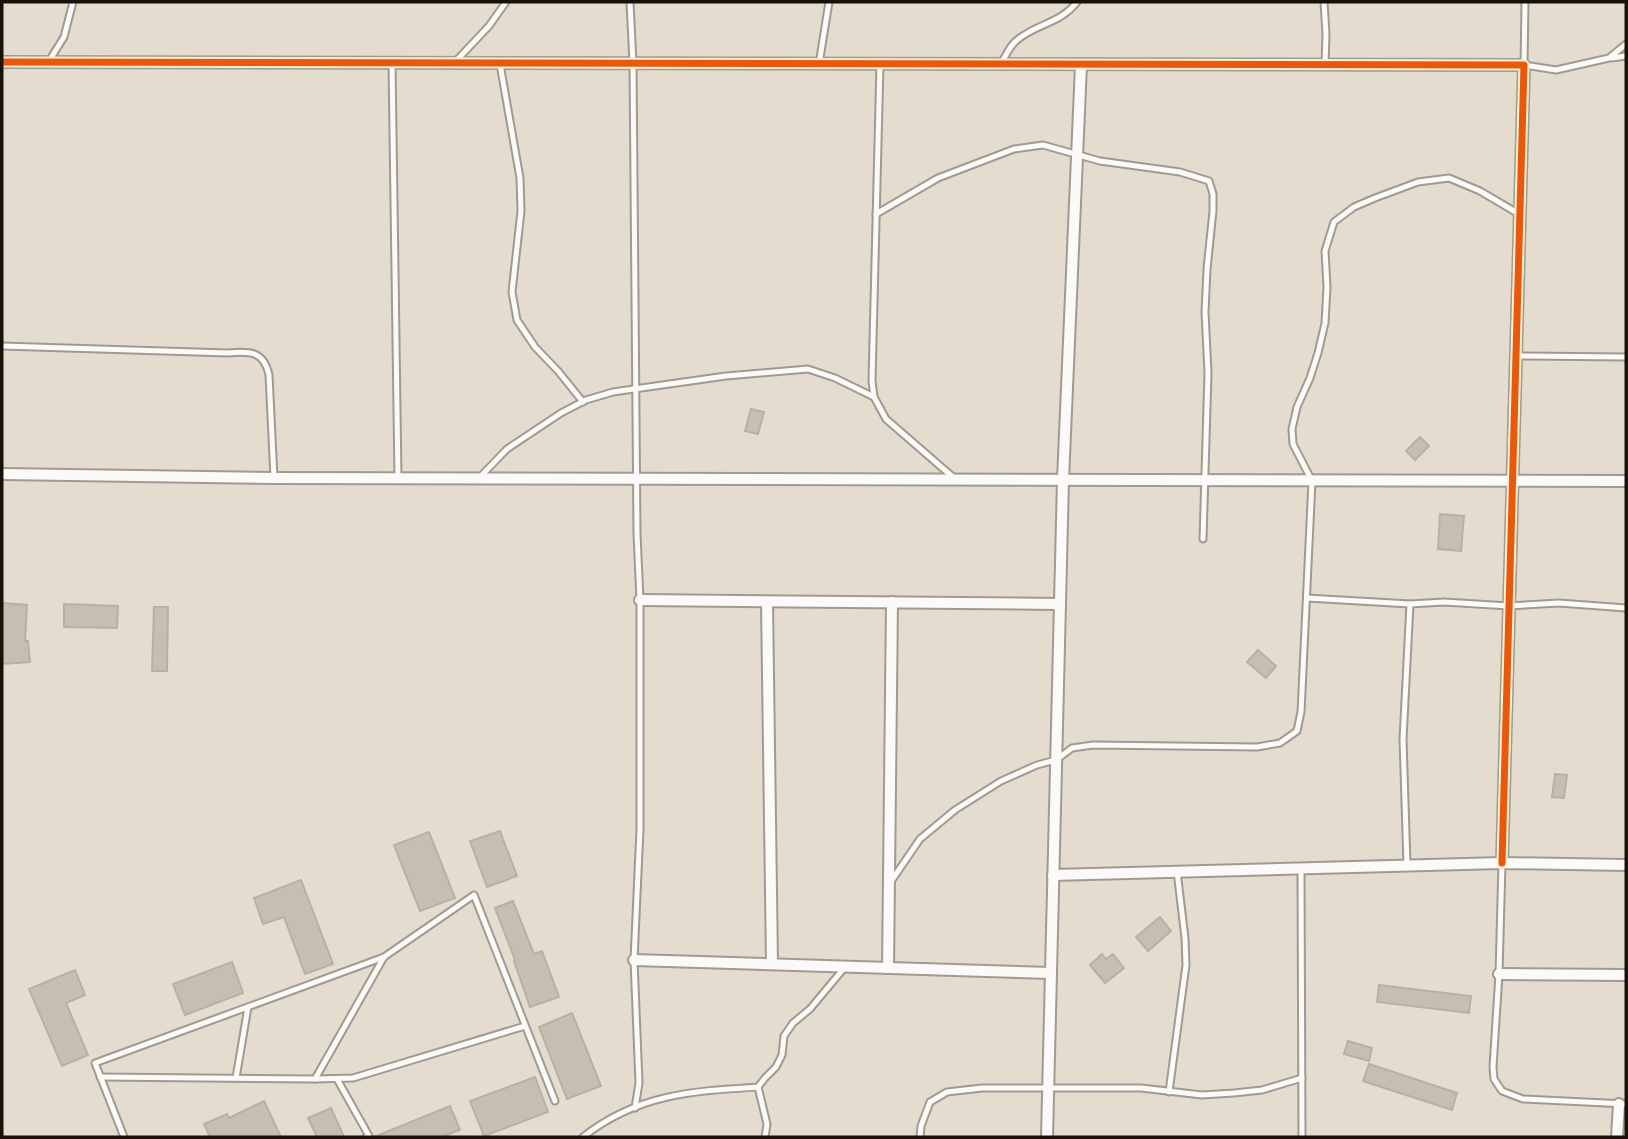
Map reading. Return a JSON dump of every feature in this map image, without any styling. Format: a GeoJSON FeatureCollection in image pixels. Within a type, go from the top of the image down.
{"type":"FeatureCollection","features":[{"type":"Feature","properties":{"kind":"street"},"geometry":{"type":"LineString","coordinates":[[2,62],[1524,65],[1502,863]]}},
{"type":"Feature","properties":{"kind":"street"},"geometry":{"type":"LineString","coordinates":[[1047,1137],[1063,480],[1081,65]]}},
{"type":"Feature","properties":{"kind":"street"},"geometry":{"type":"LineString","coordinates":[[2,474],[478,479],[1626,481]]}},
{"type":"Feature","properties":{"kind":"street"},"geometry":{"type":"LineString","coordinates":[[640,600],[1060,604]]}},
{"type":"Feature","properties":{"kind":"street"},"geometry":{"type":"LineString","coordinates":[[767,602],[772,964]]}},
{"type":"Feature","properties":{"kind":"street"},"geometry":{"type":"LineString","coordinates":[[888,968],[892,602]]}},
{"type":"Feature","properties":{"kind":"street"},"geometry":{"type":"LineString","coordinates":[[1053,875],[1502,863],[1626,865]]}},
{"type":"Feature","properties":{"kind":"street"},"geometry":{"type":"LineString","coordinates":[[634,960],[1051,973]]}},
{"type":"Feature","properties":{"kind":"street"},"geometry":{"type":"LineString","coordinates":[[1499,974],[1626,975]]}},
{"type":"Feature","properties":{"kind":"street"},"geometry":{"type":"LineString","coordinates":[[1616,1137],[1623,1104]]}},
{"type":"Feature","properties":{"kind":"lane"},"geometry":{"type":"LineString","coordinates":[[49,61],[64,37],[73,2]]}},
{"type":"Feature","properties":{"kind":"lane"},"geometry":{"type":"LineString","coordinates":[[455,62],[489,26],[506,2]]}},
{"type":"Feature","properties":{"kind":"lane"},"geometry":{"type":"LineString","coordinates":[[630,2],[640,600],[640,829],[634,960],[639,1083],[635,1108]]}},
{"type":"Feature","properties":{"kind":"lane"},"geometry":{"type":"LineString","coordinates":[[819,64],[829,2]]}},
{"type":"Feature","properties":{"kind":"lane"},"geometry":{"type":"LineString","coordinates":[[1001,64],[1014,42],[1039,26],[1055,21],[1077,2]]}},
{"type":"Feature","properties":{"kind":"lane"},"geometry":{"type":"LineString","coordinates":[[1324,2],[1325,65]]}},
{"type":"Feature","properties":{"kind":"lane"},"geometry":{"type":"LineString","coordinates":[[1525,2],[1524,65],[1556,70],[1626,56]]}},
{"type":"Feature","properties":{"kind":"lane"},"geometry":{"type":"LineString","coordinates":[[1609,58],[1626,44]]}},
{"type":"Feature","properties":{"kind":"lane"},"geometry":{"type":"LineString","coordinates":[[392,62],[398,478]]}},
{"type":"Feature","properties":{"kind":"lane"},"geometry":{"type":"LineString","coordinates":[[500,62],[520,178],[521,211],[512,292],[517,320],[535,347],[583,401]]}},
{"type":"Feature","properties":{"kind":"lane"},"geometry":{"type":"LineString","coordinates":[[880,64],[872,381],[874,397],[886,419],[956,480]]}},
{"type":"Feature","properties":{"kind":"lane"},"geometry":{"type":"LineString","coordinates":[[876,214],[938,178],[1014,149],[1043,145],[1100,161],[1180,172],[1209,181],[1213,194],[1213,211],[1205,312],[1208,373],[1203,539]]}},
{"type":"Feature","properties":{"kind":"lane"},"geometry":{"type":"LineString","coordinates":[[889,884],[920,839],[955,810],[1001,781],[1037,765],[1056,760],[1072,748],[1093,745],[1257,747],[1280,743],[1297,731],[1301,712],[1312,481],[1293,444],[1292,429],[1297,407],[1318,353],[1325,323],[1325,251],[1334,222],[1354,207],[1375,198],[1418,182],[1449,178],[1480,191],[1520,214]]}},
{"type":"Feature","properties":{"kind":"lane"},"geometry":{"type":"LineString","coordinates":[[2,346],[244,352],[260,356],[267,364],[270,375],[274,478]]}},
{"type":"Feature","properties":{"kind":"lane"},"geometry":{"type":"LineString","coordinates":[[1516,356],[1626,357]]}},
{"type":"Feature","properties":{"kind":"lane"},"geometry":{"type":"LineString","coordinates":[[478,479],[507,449],[561,413],[583,401],[613,393],[726,376],[808,369],[835,378],[874,397]]}},
{"type":"Feature","properties":{"kind":"lane"},"geometry":{"type":"LineString","coordinates":[[1307,598],[1509,606],[1559,603],[1626,608]]}},
{"type":"Feature","properties":{"kind":"lane"},"geometry":{"type":"LineString","coordinates":[[1406,865],[1403,739],[1410,604]]}},
{"type":"Feature","properties":{"kind":"lane"},"geometry":{"type":"LineString","coordinates":[[1502,863],[1494,1079],[1502,1091],[1523,1099],[1623,1104]]}},
{"type":"Feature","properties":{"kind":"lane"},"geometry":{"type":"LineString","coordinates":[[1301,868],[1302,1137]]}},
{"type":"Feature","properties":{"kind":"lane"},"geometry":{"type":"LineString","coordinates":[[1169,1091],[1186,965],[1177,871]]}},
{"type":"Feature","properties":{"kind":"lane"},"geometry":{"type":"LineString","coordinates":[[124,1137],[95,1063],[384,957],[474,895],[555,1101]]}},
{"type":"Feature","properties":{"kind":"lane"},"geometry":{"type":"LineString","coordinates":[[315,1079],[384,957]]}},
{"type":"Feature","properties":{"kind":"lane"},"geometry":{"type":"LineString","coordinates":[[583,1137],[609,1119],[657,1099],[683,1093],[758,1087],[776,1067],[782,1055],[784,1036],[793,1023],[810,1009],[845,967]]}},
{"type":"Feature","properties":{"kind":"lane"},"geometry":{"type":"LineString","coordinates":[[236,1078],[248,1007]]}},
{"type":"Feature","properties":{"kind":"lane"},"geometry":{"type":"LineString","coordinates":[[100,1077],[353,1078],[525,1026]]}},
{"type":"Feature","properties":{"kind":"lane"},"geometry":{"type":"LineString","coordinates":[[920,1137],[930,1102],[947,1093],[982,1088],[1048,1087],[1142,1088],[1202,1095],[1262,1090],[1301,1077]]}},
{"type":"Feature","properties":{"kind":"lane"},"geometry":{"type":"LineString","coordinates":[[337,1079],[369,1136],[366,1137]]}},
{"type":"Feature","properties":{"kind":"lane"},"geometry":{"type":"LineString","coordinates":[[758,1087],[767,1124],[765,1137]]}},
{"type":"Feature","properties":{"kind":"building"},"geometry":{"type":"Polygon","coordinates":[[[751,409],[764,412],[758,434],[745,431],[751,409]]]}},
{"type":"Feature","properties":{"kind":"building"},"geometry":{"type":"Polygon","coordinates":[[[1420,437],[1429,446],[1415,460],[1406,451],[1420,437]]]}},
{"type":"Feature","properties":{"kind":"building"},"geometry":{"type":"Polygon","coordinates":[[[1440,514],[1464,516],[1461,551],[1438,549],[1440,514]]]}},
{"type":"Feature","properties":{"kind":"building"},"geometry":{"type":"Polygon","coordinates":[[[2,603],[27,605],[25,641],[28,641],[30,662],[2,664],[2,603]]]}},
{"type":"Feature","properties":{"kind":"building"},"geometry":{"type":"Polygon","coordinates":[[[64,604],[118,606],[117,628],[64,627],[64,604]]]}},
{"type":"Feature","properties":{"kind":"building"},"geometry":{"type":"Polygon","coordinates":[[[154,607],[168,607],[167,671],[152,671],[154,607]]]}},
{"type":"Feature","properties":{"kind":"building"},"geometry":{"type":"Polygon","coordinates":[[[1258,650],[1276,666],[1266,678],[1247,662],[1258,650]]]}},
{"type":"Feature","properties":{"kind":"building"},"geometry":{"type":"Polygon","coordinates":[[[1555,774],[1567,775],[1564,798],[1552,797],[1555,774]]]}},
{"type":"Feature","properties":{"kind":"building"},"geometry":{"type":"Polygon","coordinates":[[[500,831],[517,876],[487,887],[470,841],[500,831]]]}},
{"type":"Feature","properties":{"kind":"building"},"geometry":{"type":"Polygon","coordinates":[[[429,832],[455,898],[420,911],[394,845],[429,832]]]}},
{"type":"Feature","properties":{"kind":"building"},"geometry":{"type":"Polygon","coordinates":[[[301,880],[333,964],[305,974],[284,917],[263,924],[254,898],[301,880]]]}},
{"type":"Feature","properties":{"kind":"building"},"geometry":{"type":"Polygon","coordinates":[[[513,901],[534,954],[542,951],[559,997],[530,1007],[495,908],[513,901]]]}},
{"type":"Feature","properties":{"kind":"building"},"geometry":{"type":"Polygon","coordinates":[[[1160,917],[1171,931],[1148,951],[1136,937],[1160,917]]]}},
{"type":"Feature","properties":{"kind":"building"},"geometry":{"type":"Polygon","coordinates":[[[1102,954],[1106,959],[1113,954],[1124,968],[1105,983],[1090,965],[1102,954]]]}},
{"type":"Feature","properties":{"kind":"building"},"geometry":{"type":"Polygon","coordinates":[[[232,962],[243,993],[185,1015],[173,984],[232,962]]]}},
{"type":"Feature","properties":{"kind":"building"},"geometry":{"type":"Polygon","coordinates":[[[75,970],[85,995],[66,1003],[88,1055],[62,1066],[29,989],[75,970]]]}},
{"type":"Feature","properties":{"kind":"building"},"geometry":{"type":"Polygon","coordinates":[[[1379,985],[1471,996],[1469,1013],[1377,1002],[1379,985]]]}},
{"type":"Feature","properties":{"kind":"building"},"geometry":{"type":"Polygon","coordinates":[[[572,1013],[601,1086],[567,1099],[539,1027],[572,1013]]]}},
{"type":"Feature","properties":{"kind":"building"},"geometry":{"type":"Polygon","coordinates":[[[1348,1041],[1372,1048],[1369,1061],[1344,1054],[1348,1041]]]}},
{"type":"Feature","properties":{"kind":"building"},"geometry":{"type":"Polygon","coordinates":[[[1369,1064],[1457,1093],[1452,1110],[1363,1081],[1369,1064]]]}},
{"type":"Feature","properties":{"kind":"building"},"geometry":{"type":"Polygon","coordinates":[[[535,1077],[548,1112],[484,1136],[470,1101],[535,1077]]]}},
{"type":"Feature","properties":{"kind":"building"},"geometry":{"type":"Polygon","coordinates":[[[264,1101],[281,1137],[210,1137],[204,1124],[227,1114],[229,1118],[264,1101]]]}},
{"type":"Feature","properties":{"kind":"building"},"geometry":{"type":"Polygon","coordinates":[[[450,1106],[460,1130],[441,1137],[374,1137],[450,1106]]]}},
{"type":"Feature","properties":{"kind":"building"},"geometry":{"type":"Polygon","coordinates":[[[331,1108],[344,1137],[317,1137],[308,1118],[331,1108]]]}},
{"type":"Feature","properties":{"kind":"cycle path"},"geometry":{"type":"LineString","coordinates":[[2,62],[1524,65],[1502,863]]}}]}
